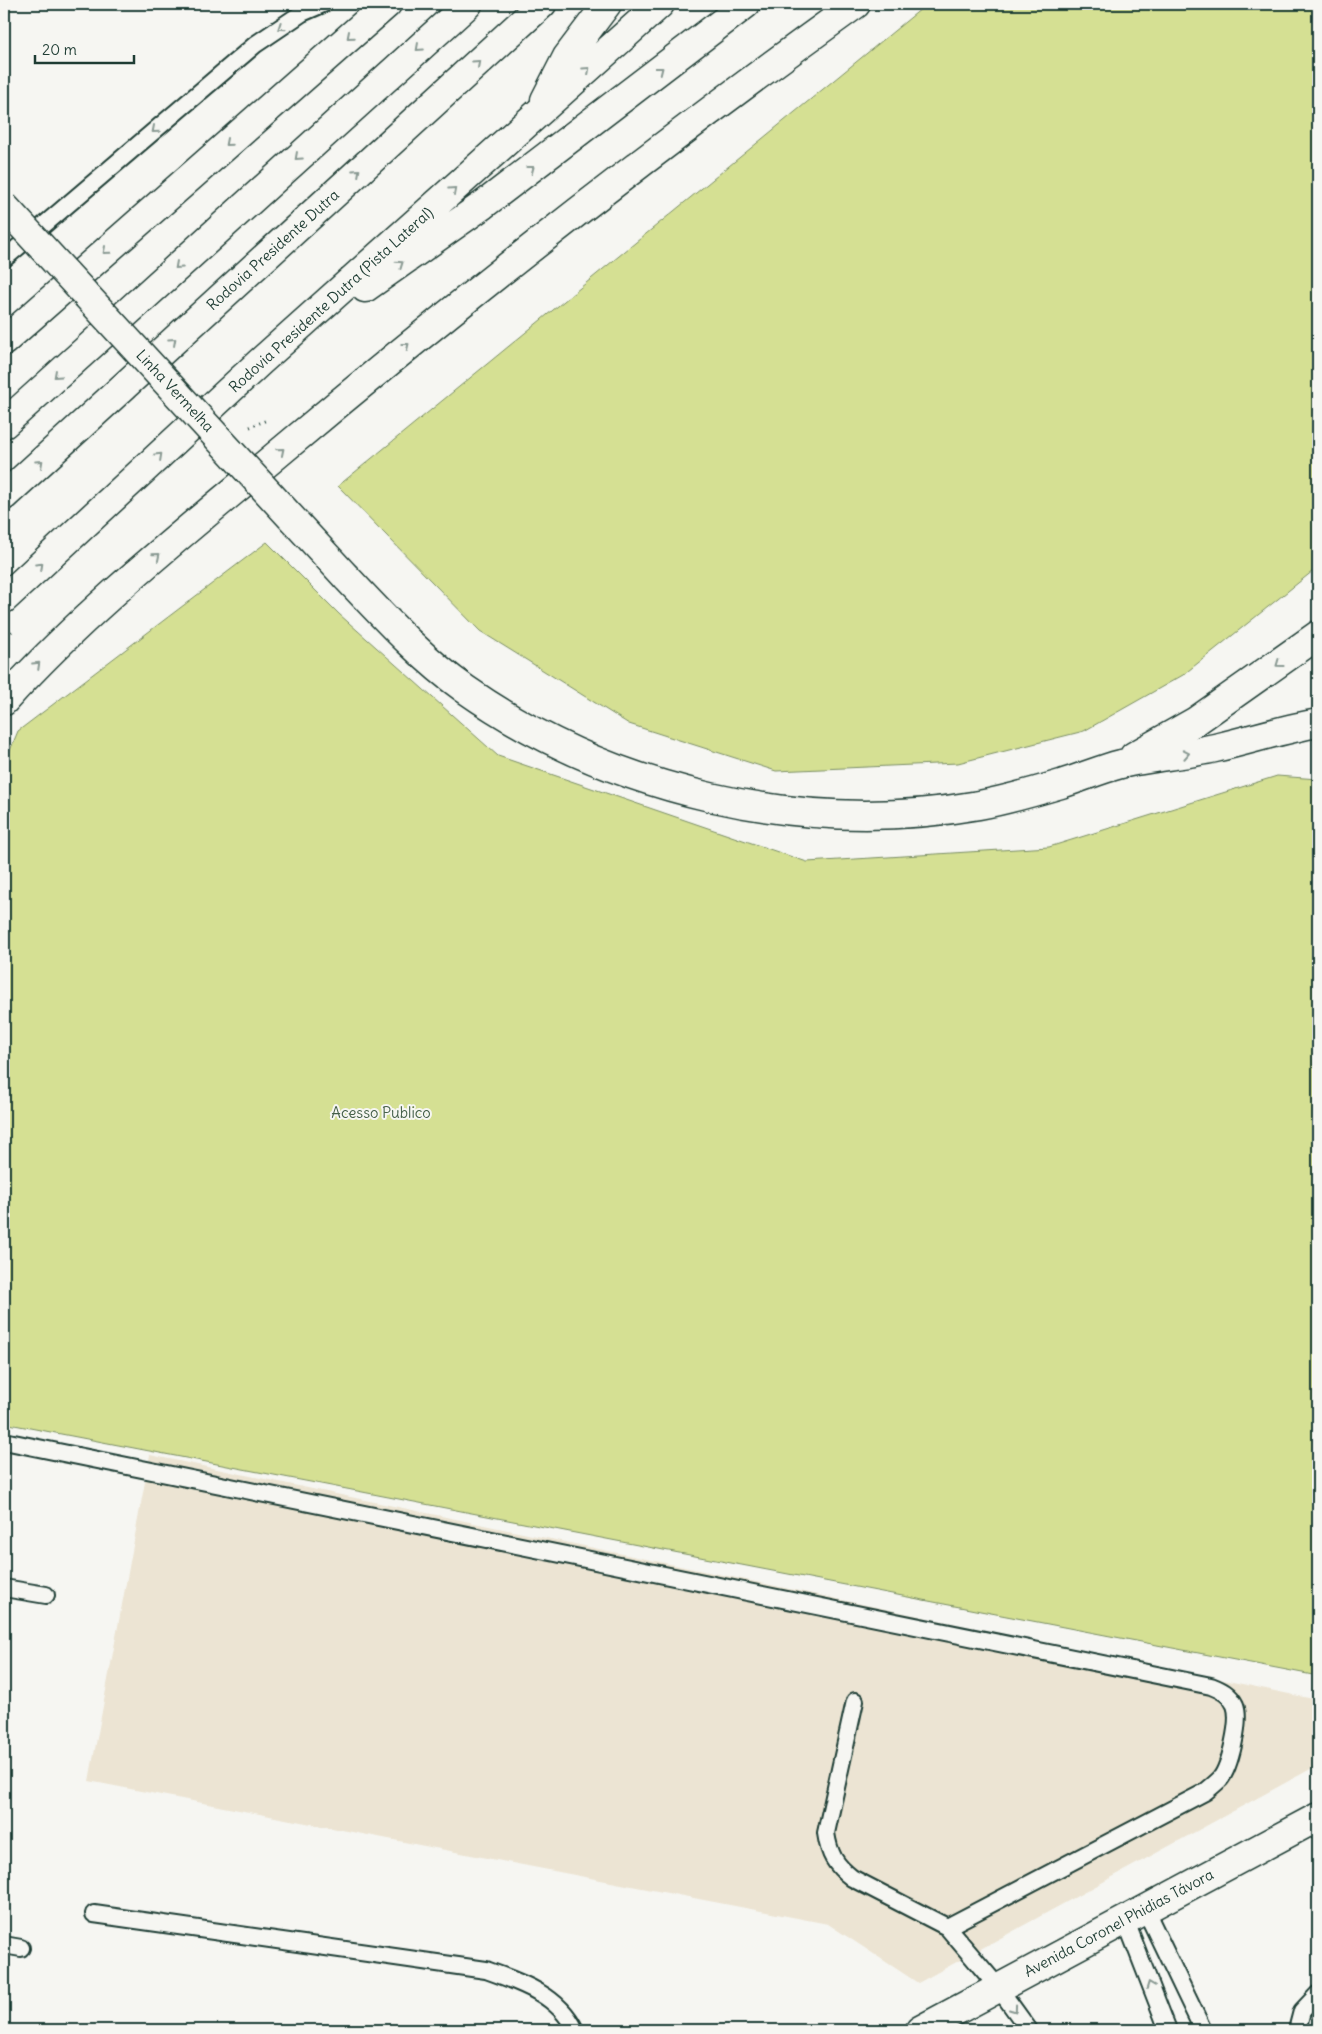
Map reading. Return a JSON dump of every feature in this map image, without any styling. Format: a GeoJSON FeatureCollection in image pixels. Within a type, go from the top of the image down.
{"type":"FeatureCollection","features":[{"type":"Feature","properties":{"kind":"main road"},"geometry":{"type":"LineString","coordinates":[[4,341],[387,4]]}},
{"type":"Feature","properties":{"kind":"main road"},"geometry":{"type":"LineString","coordinates":[[4,424],[468,4]]}},
{"type":"Feature","properties":{"kind":"main road","name":"Rodovia Presidente Dutra"},"geometry":{"type":"LineString","coordinates":[[4,496],[542,4]]}},
{"type":"Feature","properties":{"kind":"main road"},"geometry":{"type":"LineString","coordinates":[[537,115],[567,57],[607,4]]}},
{"type":"Feature","properties":{"kind":"main road","name":"Rodovia Presidente Dutra (Pista Lateral)"},"geometry":{"type":"LineString","coordinates":[[4,599],[260,362],[660,4]]}},
{"type":"Feature","properties":{"kind":"main road"},"geometry":{"type":"LineString","coordinates":[[260,362],[483,205],[746,4]]}},
{"type":"Feature","properties":{"kind":"main road"},"geometry":{"type":"LineString","coordinates":[[4,701],[30,672],[102,602],[396,354],[574,213],[856,4]]}},
{"type":"Feature","properties":{"kind":"main road","name":"Linha Vermelha"},"geometry":{"type":"LineString","coordinates":[[4,206],[385,619],[464,688],[534,731],[596,761],[644,778],[709,797],[809,813],[924,812],[972,806],[1007,799],[1121,764]]}},
{"type":"Feature","properties":{"kind":"main road"},"geometry":{"type":"LineString","coordinates":[[1121,764],[1196,721],[1270,671],[1318,635]]}},
{"type":"Feature","properties":{"kind":"main road"},"geometry":{"type":"LineString","coordinates":[[1121,764],[1217,748],[1318,724]]}},
{"type":"Feature","properties":{"kind":"main road","name":"Avenida Coronel Phidias Távora"},"geometry":{"type":"LineString","coordinates":[[920,2030],[1318,1817]]}},
{"type":"Feature","properties":{"kind":"lane"},"geometry":{"type":"LineString","coordinates":[[4,259],[256,44],[302,13],[323,4]]}},
{"type":"Feature","properties":{"kind":"lane"},"geometry":{"type":"LineString","coordinates":[[4,1441],[1211,1686],[1226,1693],[1235,1705],[1237,1725],[1229,1758],[1221,1778],[1205,1792],[947,1927]]}},
{"type":"Feature","properties":{"kind":"lane"},"geometry":{"type":"LineString","coordinates":[[4,1588],[46,1595]]}},
{"type":"Feature","properties":{"kind":"lane"},"geometry":{"type":"LineString","coordinates":[[855,1702],[826,1834],[828,1849],[839,1868],[852,1878],[947,1927],[998,1987],[1029,2030]]}},
{"type":"Feature","properties":{"kind":"lane"},"geometry":{"type":"LineString","coordinates":[[94,1914],[486,1970],[520,1982],[552,2001],[570,2020],[575,2030]]}},
{"type":"Feature","properties":{"kind":"lane"},"geometry":{"type":"LineString","coordinates":[[1135,1914],[1168,2030]]}},
{"type":"Feature","properties":{"kind":"lane"},"geometry":{"type":"LineString","coordinates":[[1135,1914],[1203,2030]]}},
{"type":"Feature","properties":{"kind":"lane"},"geometry":{"type":"LineString","coordinates":[[4,1945],[21,1948]]}},
{"type":"Feature","properties":{"kind":"lane"},"geometry":{"type":"LineString","coordinates":[[1297,2030],[1302,2011],[1318,1994]]}},
{"type":"Feature","properties":{"kind":"shaded area"},"geometry":{"type":"Polygon","coordinates":[[[150,1455],[1318,1700],[1318,1765],[918,1983],[828,1924],[89,1781],[150,1455]]]}},
{"type":"Feature","properties":{"kind":"green space"},"geometry":{"type":"Polygon","coordinates":[[[927,4],[1318,4],[1318,567],[1183,675],[1084,731],[958,763],[776,771],[629,724],[480,631],[338,486],[927,4]]]}},
{"type":"Feature","properties":{"kind":"green space","name":"Acesso Publico"},"geometry":{"type":"Polygon","coordinates":[[[267,542],[339,614],[498,756],[807,862],[1049,847],[1277,776],[1318,779],[1318,1676],[4,1423],[4,765],[18,731],[267,542]]]}}]}
